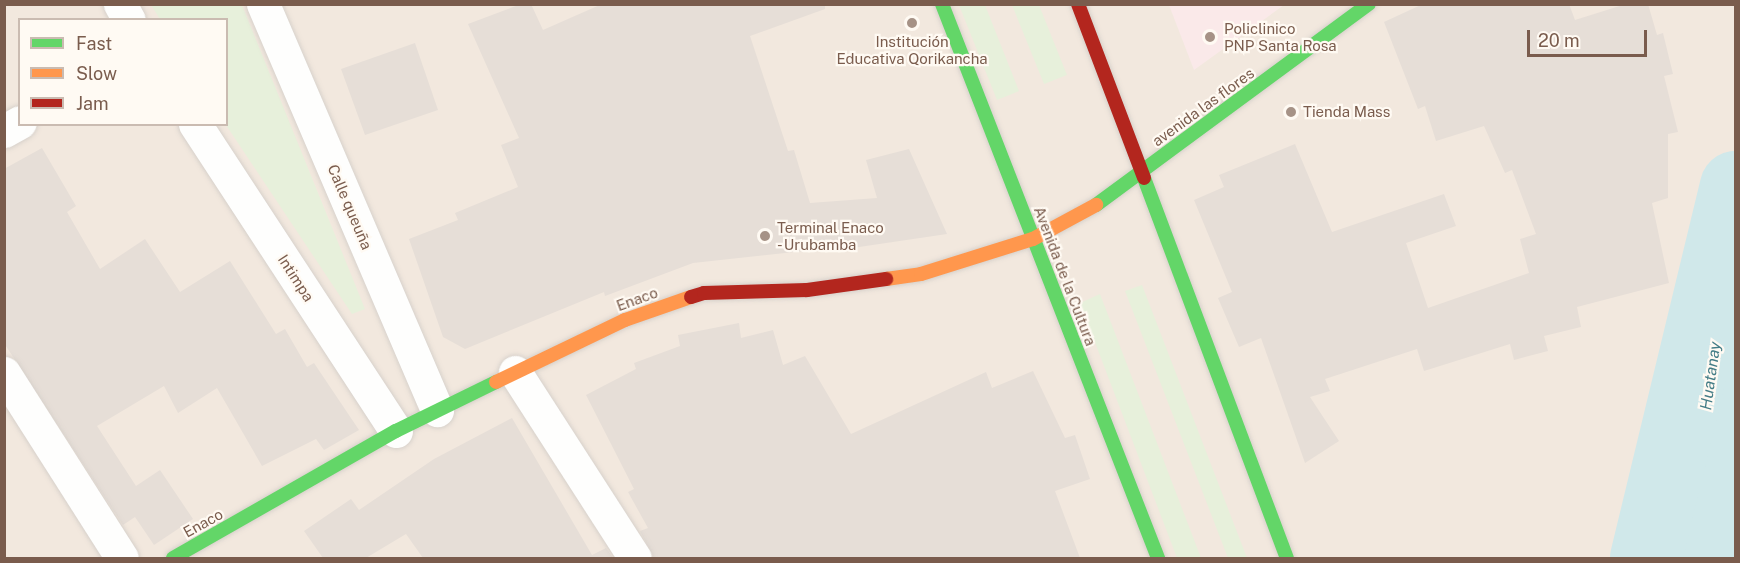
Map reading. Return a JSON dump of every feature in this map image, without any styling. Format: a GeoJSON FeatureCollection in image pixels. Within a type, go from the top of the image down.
{"type":"FeatureCollection","features":[{"type":"Feature","properties":{"kind":"main road","name":"Avenida de la Cultura"},"geometry":{"type":"LineString","coordinates":[[942,4],[1158,558]]}},
{"type":"Feature","properties":{"kind":"main road"},"geometry":{"type":"LineString","coordinates":[[1078,4],[1143,171],[1287,558]]}},
{"type":"Feature","properties":{"kind":"main road","name":"avenida las flores"},"geometry":{"type":"LineString","coordinates":[[1143,171],[1369,4]]}},
{"type":"Feature","properties":{"kind":"main road","name":"Enaco"},"geometry":{"type":"LineString","coordinates":[[173,558],[396,431],[625,320],[704,293],[807,290],[921,274],[1034,239],[1088,211],[1143,171]]}},
{"type":"Feature","properties":{"kind":"street"},"geometry":{"type":"LineString","coordinates":[[120,4],[128,18]]}},
{"type":"Feature","properties":{"kind":"street","name":"Calle queuña"},"geometry":{"type":"LineString","coordinates":[[263,4],[437,410]]}},
{"type":"Feature","properties":{"kind":"street"},"geometry":{"type":"LineString","coordinates":[[4,131],[18,123]]}},
{"type":"Feature","properties":{"kind":"street","name":"Intimpa"},"geometry":{"type":"LineString","coordinates":[[196,126],[396,431]]}},
{"type":"Feature","properties":{"kind":"street"},"geometry":{"type":"LineString","coordinates":[[515,372],[635,558]]}},
{"type":"Feature","properties":{"kind":"street"},"geometry":{"type":"LineString","coordinates":[[4,373],[122,558]]}},
{"type":"Feature","properties":{"kind":"shaded area"},"geometry":{"type":"Polygon","coordinates":[[[5,5],[1735,5],[1735,558],[5,558],[5,5]]]}},
{"type":"Feature","properties":{"kind":"shaded area","name":"Policlinico PNP Santa Rosa"},"geometry":{"type":"Polygon","coordinates":[[[1169,5],[1284,5],[1194,70],[1169,5]]]}},
{"type":"Feature","properties":{"kind":"green space"},"geometry":{"type":"Polygon","coordinates":[[[151,5],[242,5],[365,309],[352,314],[227,126],[228,18],[159,18],[151,5]]]}},
{"type":"Feature","properties":{"kind":"green space"},"geometry":{"type":"Polygon","coordinates":[[[959,5],[985,5],[1019,91],[997,100],[959,5]]]}},
{"type":"Feature","properties":{"kind":"green space"},"geometry":{"type":"Polygon","coordinates":[[[1012,5],[1039,5],[1067,75],[1044,84],[1012,5]]]}},
{"type":"Feature","properties":{"kind":"green space"},"geometry":{"type":"Polygon","coordinates":[[[1142,285],[1247,558],[1228,558],[1125,291],[1142,285]]]}},
{"type":"Feature","properties":{"kind":"green space"},"geometry":{"type":"Polygon","coordinates":[[[1100,294],[1201,558],[1177,558],[1080,303],[1100,294]]]}},
{"type":"Feature","properties":{"kind":"water","name":"Huatanay"},"geometry":{"type":"Polygon","coordinates":[[[1735,187],[1735,558],[1646,558],[1735,187]]]}},
{"type":"Feature","properties":{"kind":"building"},"geometry":{"type":"Polygon","coordinates":[[[521,4],[531,4],[543,30],[602,4],[825,4],[825,9],[750,36],[788,151],[794,150],[810,203],[877,198],[866,160],[909,149],[947,234],[832,251],[831,248],[693,263],[605,296],[604,292],[465,349],[443,337],[409,239],[458,220],[455,213],[518,187],[501,145],[519,138],[468,24],[521,4]]]}},
{"type":"Feature","properties":{"kind":"building"},"geometry":{"type":"Polygon","coordinates":[[[1423,4],[1569,4],[1575,20],[1626,4],[1648,4],[1657,35],[1663,33],[1673,74],[1664,76],[1678,132],[1668,134],[1668,198],[1652,203],[1669,283],[1577,307],[1581,327],[1544,336],[1548,351],[1514,360],[1510,344],[1424,371],[1417,349],[1325,379],[1330,391],[1310,397],[1339,441],[1305,463],[1261,338],[1239,347],[1218,298],[1232,292],[1194,200],[1224,187],[1219,175],[1295,144],[1332,232],[1444,194],[1456,226],[1406,243],[1428,308],[1529,273],[1520,239],[1536,234],[1512,170],[1505,173],[1484,126],[1436,141],[1425,106],[1418,109],[1384,22],[1423,4]]]}},
{"type":"Feature","properties":{"kind":"building"},"geometry":{"type":"Polygon","coordinates":[[[415,43],[438,110],[365,135],[341,69],[415,43]]]}},
{"type":"Feature","properties":{"kind":"building"},"geometry":{"type":"Polygon","coordinates":[[[42,148],[76,206],[67,212],[100,269],[145,239],[180,292],[230,261],[276,334],[285,329],[307,367],[314,363],[359,430],[324,450],[316,439],[262,466],[217,388],[178,413],[164,386],[97,426],[136,486],[160,470],[193,519],[154,545],[135,517],[123,525],[4,343],[4,169],[42,148]]]}},
{"type":"Feature","properties":{"kind":"building"},"geometry":{"type":"Polygon","coordinates":[[[739,323],[741,338],[773,330],[783,365],[805,356],[851,434],[986,372],[992,388],[1033,371],[1065,438],[1075,435],[1090,479],[1055,491],[1080,558],[654,558],[640,531],[648,528],[628,492],[634,489],[586,395],[636,369],[634,363],[680,346],[678,335],[739,323]]]}},
{"type":"Feature","properties":{"kind":"building"},"geometry":{"type":"Polygon","coordinates":[[[512,418],[592,555],[606,548],[613,558],[423,558],[406,534],[366,558],[323,558],[304,531],[351,499],[359,510],[434,459],[512,418]]]}},
{"type":"Feature","properties":{"kind":"waterway","name":"Huatanay"},"geometry":{"type":"LineString","coordinates":[[1646,558],[1736,187]]}},
{"type":"Feature","properties":{"kind":"traffic: fast"},"geometry":{"type":"LineString","coordinates":[[942,4],[1158,558]]}},
{"type":"Feature","properties":{"kind":"traffic: fast"},"geometry":{"type":"LineString","coordinates":[[1096,205],[1369,4]]}},
{"type":"Feature","properties":{"kind":"traffic: fast"},"geometry":{"type":"LineString","coordinates":[[1144,178],[1287,558]]}},
{"type":"Feature","properties":{"kind":"traffic: fast"},"geometry":{"type":"LineString","coordinates":[[173,558],[396,431],[496,382]]}},
{"type":"Feature","properties":{"kind":"traffic: slow"},"geometry":{"type":"LineString","coordinates":[[886,279],[921,274],[1033,239],[1096,205]]}},
{"type":"Feature","properties":{"kind":"traffic: slow"},"geometry":{"type":"LineString","coordinates":[[496,382],[625,320],[691,297]]}},
{"type":"Feature","properties":{"kind":"traffic: jam"},"geometry":{"type":"LineString","coordinates":[[1078,4],[1144,178]]}},
{"type":"Feature","properties":{"kind":"traffic: jam"},"geometry":{"type":"LineString","coordinates":[[691,297],[704,293],[807,290],[886,279]]}},
{"type":"Feature","properties":{"kind":"place","name":"Institución Educativa Qorikancha"},"geometry":{"type":"Point","coordinates":[912,23]}},
{"type":"Feature","properties":{"kind":"place","name":"Policlinico PNP Santa Rosa"},"geometry":{"type":"Point","coordinates":[1210,37]}},
{"type":"Feature","properties":{"kind":"place","name":"Tienda Mass"},"geometry":{"type":"Point","coordinates":[1291,112]}},
{"type":"Feature","properties":{"kind":"place","name":"Terminal Enaco - Urubamba"},"geometry":{"type":"Point","coordinates":[765,236]}}]}
